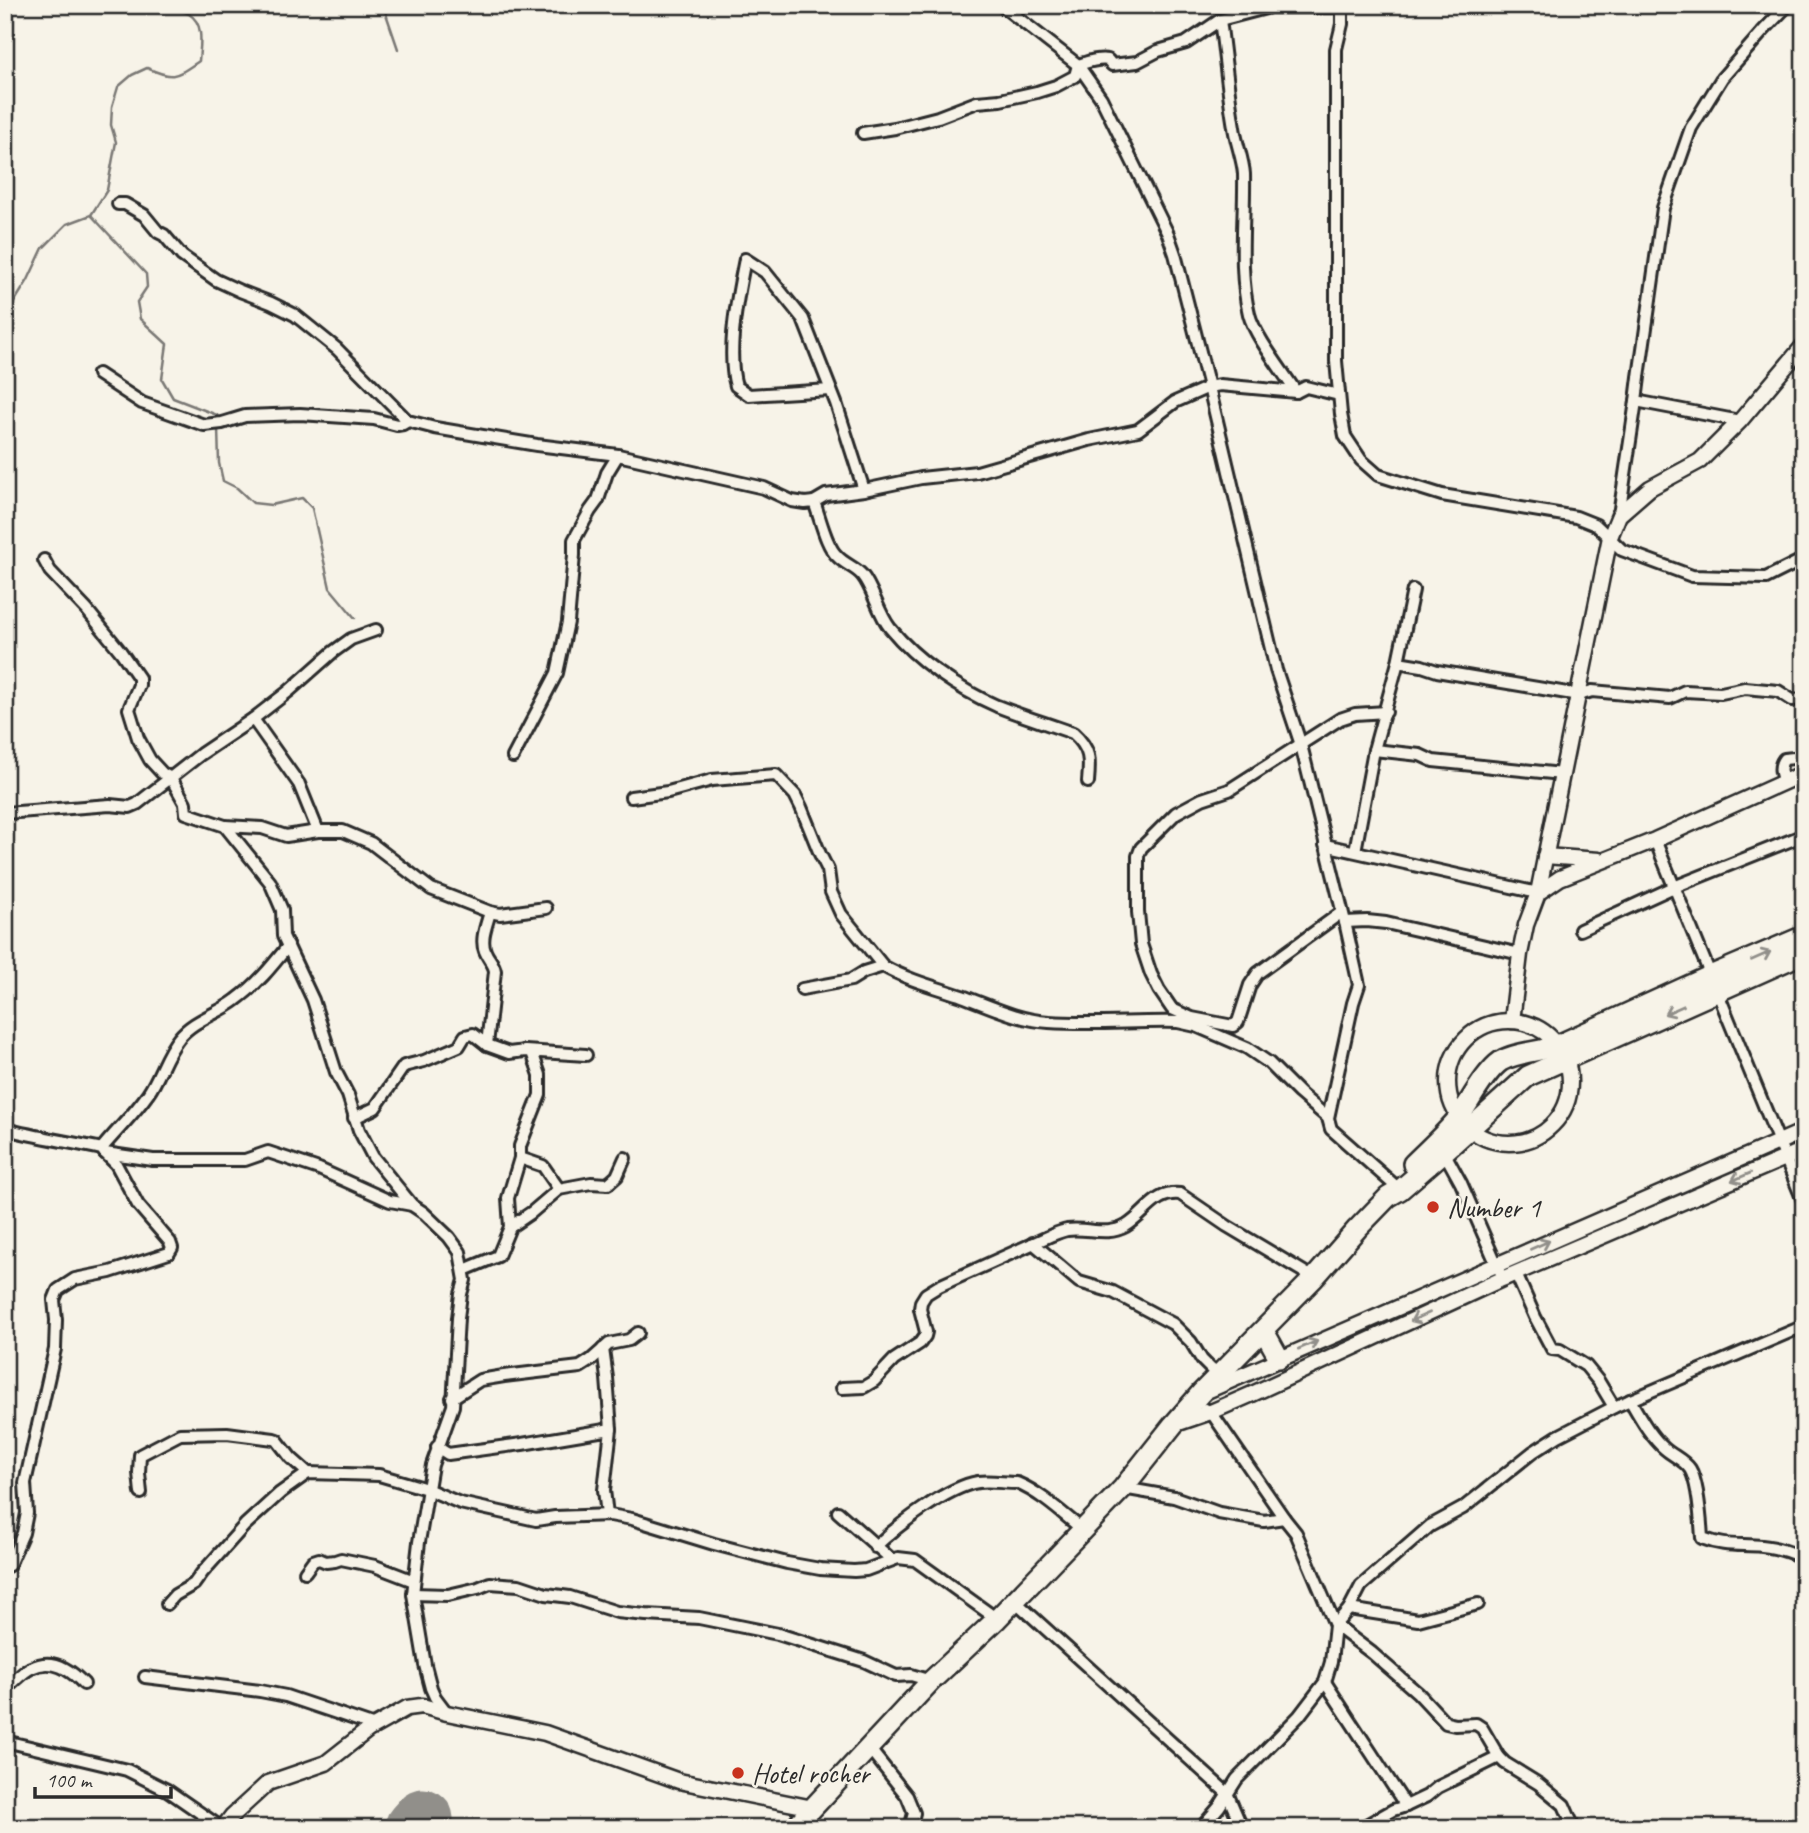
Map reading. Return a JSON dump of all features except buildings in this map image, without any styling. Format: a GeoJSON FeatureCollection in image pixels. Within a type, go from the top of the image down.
{"type":"FeatureCollection","features":[{"type":"Feature","properties":{"kind":"highway"},"geometry":{"type":"LineString","coordinates":[[794,1828],[931,1681],[1015,1601],[1123,1488],[1197,1398],[1314,1278],[1393,1190],[1464,1124],[1561,1052],[1713,984],[1804,936]]}},
{"type":"Feature","properties":{"kind":"highway"},"geometry":{"type":"LineString","coordinates":[[1713,984],[1804,953]]}},
{"type":"Feature","properties":{"kind":"highway"},"geometry":{"type":"LineString","coordinates":[[1393,1190],[1444,1152],[1464,1124],[1489,1073],[1502,1061],[1548,1049],[1561,1052]]}},
{"type":"Feature","properties":{"kind":"highway"},"geometry":{"type":"LineString","coordinates":[[1517,1056],[1528,1076]]}},
{"type":"Feature","properties":{"kind":"highway"},"geometry":{"type":"LineString","coordinates":[[1489,1073],[1492,1081],[1505,1096]]}},
{"type":"Feature","properties":{"kind":"highway"},"geometry":{"type":"LineString","coordinates":[[1264,1331],[1279,1358]]}},
{"type":"Feature","properties":{"kind":"street"},"geometry":{"type":"LineString","coordinates":[[1001,5],[1078,65],[1101,98],[1168,234],[1175,254],[1276,670],[1301,745],[1355,962],[1359,985],[1328,1118],[1331,1129],[1393,1190]]}},
{"type":"Feature","properties":{"kind":"street"},"geometry":{"type":"LineString","coordinates":[[1512,1021],[1520,954],[1538,893],[1610,537],[1619,515],[1662,208],[1691,128],[1722,78],[1788,5]]}},
{"type":"Feature","properties":{"kind":"street"},"geometry":{"type":"LineString","coordinates":[[1078,65],[1101,58],[1112,65],[1138,62],[1158,51],[1186,43],[1220,20],[1270,7],[1342,6],[1342,24],[1336,49],[1336,361],[1345,436],[1361,460],[1378,475],[1442,495],[1576,517],[1596,525],[1622,550],[1692,576],[1766,578],[1804,559]]}},
{"type":"Feature","properties":{"kind":"street"},"geometry":{"type":"LineString","coordinates":[[1220,20],[1234,129],[1244,172],[1242,257],[1250,316],[1259,335],[1296,392]]}},
{"type":"Feature","properties":{"kind":"street"},"geometry":{"type":"LineString","coordinates":[[863,133],[938,117],[977,102],[1000,100],[1056,86],[1075,76],[1078,65]]}},
{"type":"Feature","properties":{"kind":"street"},"geometry":{"type":"LineString","coordinates":[[118,204],[125,204],[144,215],[182,256],[216,280],[295,315],[337,349],[408,421],[537,445],[618,454],[764,488],[797,502],[814,502],[826,495],[921,478],[977,472],[1089,440],[1138,430],[1175,402],[1209,387],[1220,385],[1296,392],[1307,387],[1339,396]]}},
{"type":"Feature","properties":{"kind":"street"},"geometry":{"type":"LineString","coordinates":[[830,390],[749,395],[736,386],[731,354],[745,259],[765,272],[803,319],[836,403],[864,490]]}},
{"type":"Feature","properties":{"kind":"street"},"geometry":{"type":"LineString","coordinates":[[1619,515],[1650,488],[1700,461],[1740,421],[1804,345]]}},
{"type":"Feature","properties":{"kind":"street"},"geometry":{"type":"LineString","coordinates":[[98,374],[142,403],[204,425],[245,416],[300,414],[374,419],[397,425],[408,421]]}},
{"type":"Feature","properties":{"kind":"street"},"geometry":{"type":"LineString","coordinates":[[1636,401],[1740,421]]}},
{"type":"Feature","properties":{"kind":"street"},"geometry":{"type":"LineString","coordinates":[[513,757],[557,673],[568,622],[574,540],[598,500],[607,473],[618,454]]}},
{"type":"Feature","properties":{"kind":"street"},"geometry":{"type":"LineString","coordinates":[[814,502],[831,548],[841,561],[863,576],[889,627],[920,660],[996,705],[1073,733],[1083,742],[1090,761],[1088,782]]}},
{"type":"Feature","properties":{"kind":"street"},"geometry":{"type":"LineString","coordinates":[[44,560],[50,571],[87,610],[121,652],[139,678],[139,685],[130,706],[138,737],[148,758],[162,773],[171,778],[185,803],[186,813],[225,827],[262,828],[285,836],[318,831],[343,831],[367,840],[431,889],[490,912],[500,914],[546,908]]}},
{"type":"Feature","properties":{"kind":"street"},"geometry":{"type":"LineString","coordinates":[[1355,851],[1374,750],[1386,712],[1413,590]]}},
{"type":"Feature","properties":{"kind":"street"},"geometry":{"type":"LineString","coordinates":[[5,813],[110,805],[130,807],[137,804],[224,737],[253,719],[333,652],[351,639],[376,630]]}},
{"type":"Feature","properties":{"kind":"street"},"geometry":{"type":"LineString","coordinates":[[1398,662],[1579,695],[1592,691],[1671,698],[1685,691],[1721,694],[1745,688],[1778,691],[1792,700],[1804,699]]}},
{"type":"Feature","properties":{"kind":"street"},"geometry":{"type":"LineString","coordinates":[[1386,712],[1355,714],[1340,719],[1229,790],[1202,799],[1176,813],[1141,848],[1138,856],[1141,944],[1159,990],[1172,1009],[1192,1018],[1233,1026],[1242,1016],[1250,985],[1258,973],[1343,917],[1386,923],[1520,954]]}},
{"type":"Feature","properties":{"kind":"street"},"geometry":{"type":"LineString","coordinates":[[253,719],[299,784],[318,831]]}},
{"type":"Feature","properties":{"kind":"street"},"geometry":{"type":"LineString","coordinates":[[1374,750],[1420,755],[1433,761],[1562,774]]}},
{"type":"Feature","properties":{"kind":"street"},"geometry":{"type":"LineString","coordinates":[[1784,782],[1780,771],[1784,759],[1804,757]]}},
{"type":"Feature","properties":{"kind":"street"},"geometry":{"type":"LineString","coordinates":[[1325,845],[1538,893],[1560,878],[1655,840],[1804,773]]}},
{"type":"Feature","properties":{"kind":"street"},"geometry":{"type":"LineString","coordinates":[[631,797],[668,792],[712,780],[776,775],[795,795],[801,807],[828,870],[831,892],[841,914],[883,966],[906,978],[1028,1019],[1062,1022],[1178,1022],[1196,1026],[1247,1048],[1269,1063],[1328,1118]]}},
{"type":"Feature","properties":{"kind":"street"},"geometry":{"type":"LineString","coordinates":[[225,827],[270,882],[282,910],[282,931],[313,1000],[336,1072],[348,1094],[354,1118],[373,1157],[412,1205],[449,1237],[460,1252],[465,1283],[458,1318],[452,1410],[438,1447],[427,1489],[413,1594],[431,1688],[447,1713]]}},
{"type":"Feature","properties":{"kind":"street"},"geometry":{"type":"LineString","coordinates":[[1580,930],[1674,887],[1804,835]]}},
{"type":"Feature","properties":{"kind":"street"},"geometry":{"type":"LineString","coordinates":[[1655,840],[1804,1203]]}},
{"type":"Feature","properties":{"kind":"street"},"geometry":{"type":"LineString","coordinates":[[1545,856],[1604,860]]}},
{"type":"Feature","properties":{"kind":"street"},"geometry":{"type":"LineString","coordinates":[[487,1045],[495,971],[482,943],[490,912]]}},
{"type":"Feature","properties":{"kind":"street"},"geometry":{"type":"LineString","coordinates":[[103,1151],[109,1140],[149,1093],[162,1064],[180,1037],[199,1021],[213,1016],[236,1000],[265,975],[288,946]]}},
{"type":"Feature","properties":{"kind":"street"},"geometry":{"type":"LineString","coordinates":[[802,989],[850,980],[883,966]]}},
{"type":"Feature","properties":{"kind":"street"},"geometry":{"type":"LineString","coordinates":[[1512,1021],[1535,1027],[1545,1033],[1561,1052],[1569,1077],[1570,1092],[1559,1118],[1550,1128],[1526,1141],[1512,1143],[1485,1138],[1464,1124],[1452,1105],[1448,1088],[1449,1071],[1465,1040],[1494,1023],[1512,1021]]}},
{"type":"Feature","properties":{"kind":"street"},"geometry":{"type":"LineString","coordinates":[[354,1118],[375,1108],[404,1066],[424,1061],[459,1046],[465,1035],[473,1034],[487,1045],[509,1053],[586,1055]]}},
{"type":"Feature","properties":{"kind":"street"},"geometry":{"type":"LineString","coordinates":[[464,1270],[498,1256],[510,1227],[508,1198],[520,1158],[520,1146],[540,1096],[540,1075],[532,1052]]}},
{"type":"Feature","properties":{"kind":"street"},"geometry":{"type":"LineString","coordinates":[[5,1129],[153,1160],[245,1160],[268,1152],[320,1169],[390,1201],[412,1205]]}},
{"type":"Feature","properties":{"kind":"street"},"geometry":{"type":"LineString","coordinates":[[1201,1828],[1237,1779],[1299,1716],[1325,1682],[1331,1662],[1335,1625],[1296,1533],[1211,1412],[1197,1398],[1279,1358],[1804,1131]]}},
{"type":"Feature","properties":{"kind":"street"},"geometry":{"type":"LineString","coordinates":[[1173,1425],[1211,1412],[1509,1277],[1804,1150]]}},
{"type":"Feature","properties":{"kind":"street"},"geometry":{"type":"LineString","coordinates":[[5,1567],[9,1565],[23,1533],[27,1513],[25,1483],[55,1349],[57,1320],[54,1300],[58,1290],[75,1279],[110,1272],[169,1253],[172,1248],[170,1242],[138,1205],[116,1164],[103,1151]]}},
{"type":"Feature","properties":{"kind":"street"},"geometry":{"type":"LineString","coordinates":[[1444,1152],[1456,1171],[1496,1264],[1509,1277],[1552,1349],[1560,1350],[1586,1366],[1600,1382],[1614,1408]]}},
{"type":"Feature","properties":{"kind":"street"},"geometry":{"type":"LineString","coordinates":[[520,1158],[543,1166],[559,1189]]}},
{"type":"Feature","properties":{"kind":"street"},"geometry":{"type":"LineString","coordinates":[[510,1227],[559,1189],[591,1183],[608,1184],[617,1176],[625,1158]]}},
{"type":"Feature","properties":{"kind":"street"},"geometry":{"type":"LineString","coordinates":[[1681,1183],[1689,1199]]}},
{"type":"Feature","properties":{"kind":"street"},"geometry":{"type":"LineString","coordinates":[[842,1388],[864,1387],[874,1381],[894,1360],[920,1343],[926,1332],[920,1309],[926,1294],[1052,1235],[1069,1230],[1112,1232],[1127,1225],[1163,1195],[1171,1193],[1181,1194],[1227,1226],[1314,1278]]}},
{"type":"Feature","properties":{"kind":"street"},"geometry":{"type":"LineString","coordinates":[[1578,1228],[1586,1243]]}},
{"type":"Feature","properties":{"kind":"street"},"geometry":{"type":"LineString","coordinates":[[1033,1243],[1079,1282],[1113,1292],[1173,1324],[1218,1376]]}},
{"type":"Feature","properties":{"kind":"street"},"geometry":{"type":"LineString","coordinates":[[1450,1286],[1456,1301]]}},
{"type":"Feature","properties":{"kind":"street"},"geometry":{"type":"LineString","coordinates":[[1335,1625],[1349,1609],[1361,1586],[1430,1526],[1463,1508],[1533,1451],[1614,1408],[1804,1326]]}},
{"type":"Feature","properties":{"kind":"street"},"geometry":{"type":"LineString","coordinates":[[452,1398],[480,1380],[580,1367],[613,1342],[629,1340],[638,1333]]}},
{"type":"Feature","properties":{"kind":"street"},"geometry":{"type":"LineString","coordinates":[[603,1349],[611,1429],[604,1490],[607,1515]]}},
{"type":"Feature","properties":{"kind":"street"},"geometry":{"type":"LineString","coordinates":[[1630,1401],[1652,1436],[1688,1466],[1695,1478],[1702,1538],[1723,1545],[1760,1546],[1782,1550],[1804,1558]]}},
{"type":"Feature","properties":{"kind":"street"},"geometry":{"type":"LineString","coordinates":[[438,1447],[448,1454],[611,1429]]}},
{"type":"Feature","properties":{"kind":"street"},"geometry":{"type":"LineString","coordinates":[[141,1493],[140,1455],[180,1434],[227,1433],[274,1439],[309,1473]]}},
{"type":"Feature","properties":{"kind":"street"},"geometry":{"type":"LineString","coordinates":[[167,1604],[178,1592],[194,1584],[245,1525],[280,1493],[309,1473],[379,1475],[427,1489],[460,1503],[536,1520],[607,1515],[632,1518],[714,1544],[820,1569],[866,1570],[891,1559],[915,1560],[997,1619]]}},
{"type":"Feature","properties":{"kind":"street"},"geometry":{"type":"LineString","coordinates":[[876,1547],[898,1525],[961,1487],[978,1482],[1017,1483],[1033,1491],[1083,1530]]}},
{"type":"Feature","properties":{"kind":"street"},"geometry":{"type":"LineString","coordinates":[[1123,1488],[1174,1496],[1219,1513],[1264,1521],[1284,1518]]}},
{"type":"Feature","properties":{"kind":"street"},"geometry":{"type":"LineString","coordinates":[[838,1512],[891,1559]]}},
{"type":"Feature","properties":{"kind":"street"},"geometry":{"type":"LineString","coordinates":[[305,1572],[313,1561],[341,1559],[375,1566],[414,1581]]}},
{"type":"Feature","properties":{"kind":"street"},"geometry":{"type":"LineString","coordinates":[[413,1594],[448,1595],[490,1583],[519,1585],[617,1612],[699,1618],[778,1634],[864,1661],[895,1676],[911,1675],[931,1681]]}},
{"type":"Feature","properties":{"kind":"street"},"geometry":{"type":"LineString","coordinates":[[1015,1601],[1227,1793],[1242,1828]]}},
{"type":"Feature","properties":{"kind":"street"},"geometry":{"type":"LineString","coordinates":[[1349,1609],[1418,1620],[1478,1604]]}},
{"type":"Feature","properties":{"kind":"street"},"geometry":{"type":"LineString","coordinates":[[1335,1625],[1409,1685],[1446,1723],[1476,1724],[1482,1728],[1505,1763],[1539,1784],[1564,1805],[1574,1828]]}},
{"type":"Feature","properties":{"kind":"street"},"geometry":{"type":"LineString","coordinates":[[5,1689],[31,1667],[43,1664],[57,1664],[76,1675],[84,1684]]}},
{"type":"Feature","properties":{"kind":"street"},"geometry":{"type":"LineString","coordinates":[[145,1677],[286,1696],[375,1726]]}},
{"type":"Feature","properties":{"kind":"street"},"geometry":{"type":"LineString","coordinates":[[1325,1682],[1406,1806]]}},
{"type":"Feature","properties":{"kind":"street"},"geometry":{"type":"LineString","coordinates":[[5,1741],[127,1770],[167,1790],[222,1828],[268,1783],[326,1763],[375,1726],[407,1708],[422,1706],[545,1733],[679,1781],[813,1808]]}},
{"type":"Feature","properties":{"kind":"street"},"geometry":{"type":"LineString","coordinates":[[869,1748],[907,1796],[914,1813],[909,1828]]}},
{"type":"Feature","properties":{"kind":"street"},"geometry":{"type":"LineString","coordinates":[[1361,1828],[1499,1757]]}},
{"type":"Feature","properties":{"kind":"waterway"},"geometry":{"type":"LineString","coordinates":[[5,314],[28,280],[43,248],[67,224],[91,215],[107,190],[116,142],[111,125],[112,107],[118,87],[132,75],[147,68],[174,75],[199,61],[200,36],[197,23],[189,14],[168,5]]}},
{"type":"Feature","properties":{"kind":"waterway"},"geometry":{"type":"LineString","coordinates":[[383,5],[398,49]]}},
{"type":"Feature","properties":{"kind":"waterway"},"geometry":{"type":"LineString","coordinates":[[91,215],[146,274],[147,287],[137,302],[140,319],[167,344],[162,379],[173,398],[217,415],[218,421]]}},
{"type":"Feature","properties":{"kind":"waterway"},"geometry":{"type":"LineString","coordinates":[[218,428],[219,463],[223,481],[237,488],[253,503],[271,505],[302,498],[312,508],[330,588],[355,618]]}},
{"type":"Feature","properties":{"kind":"runway"},"geometry":{"type":"LineString","coordinates":[[415,1828],[423,1819]]}},
{"type":"Feature","properties":{"kind":"place","name":"Number 1"},"geometry":{"type":"Point","coordinates":[1433,1207]}},
{"type":"Feature","properties":{"kind":"place","name":"Hotel rocher"},"geometry":{"type":"Point","coordinates":[738,1773]}}]}
